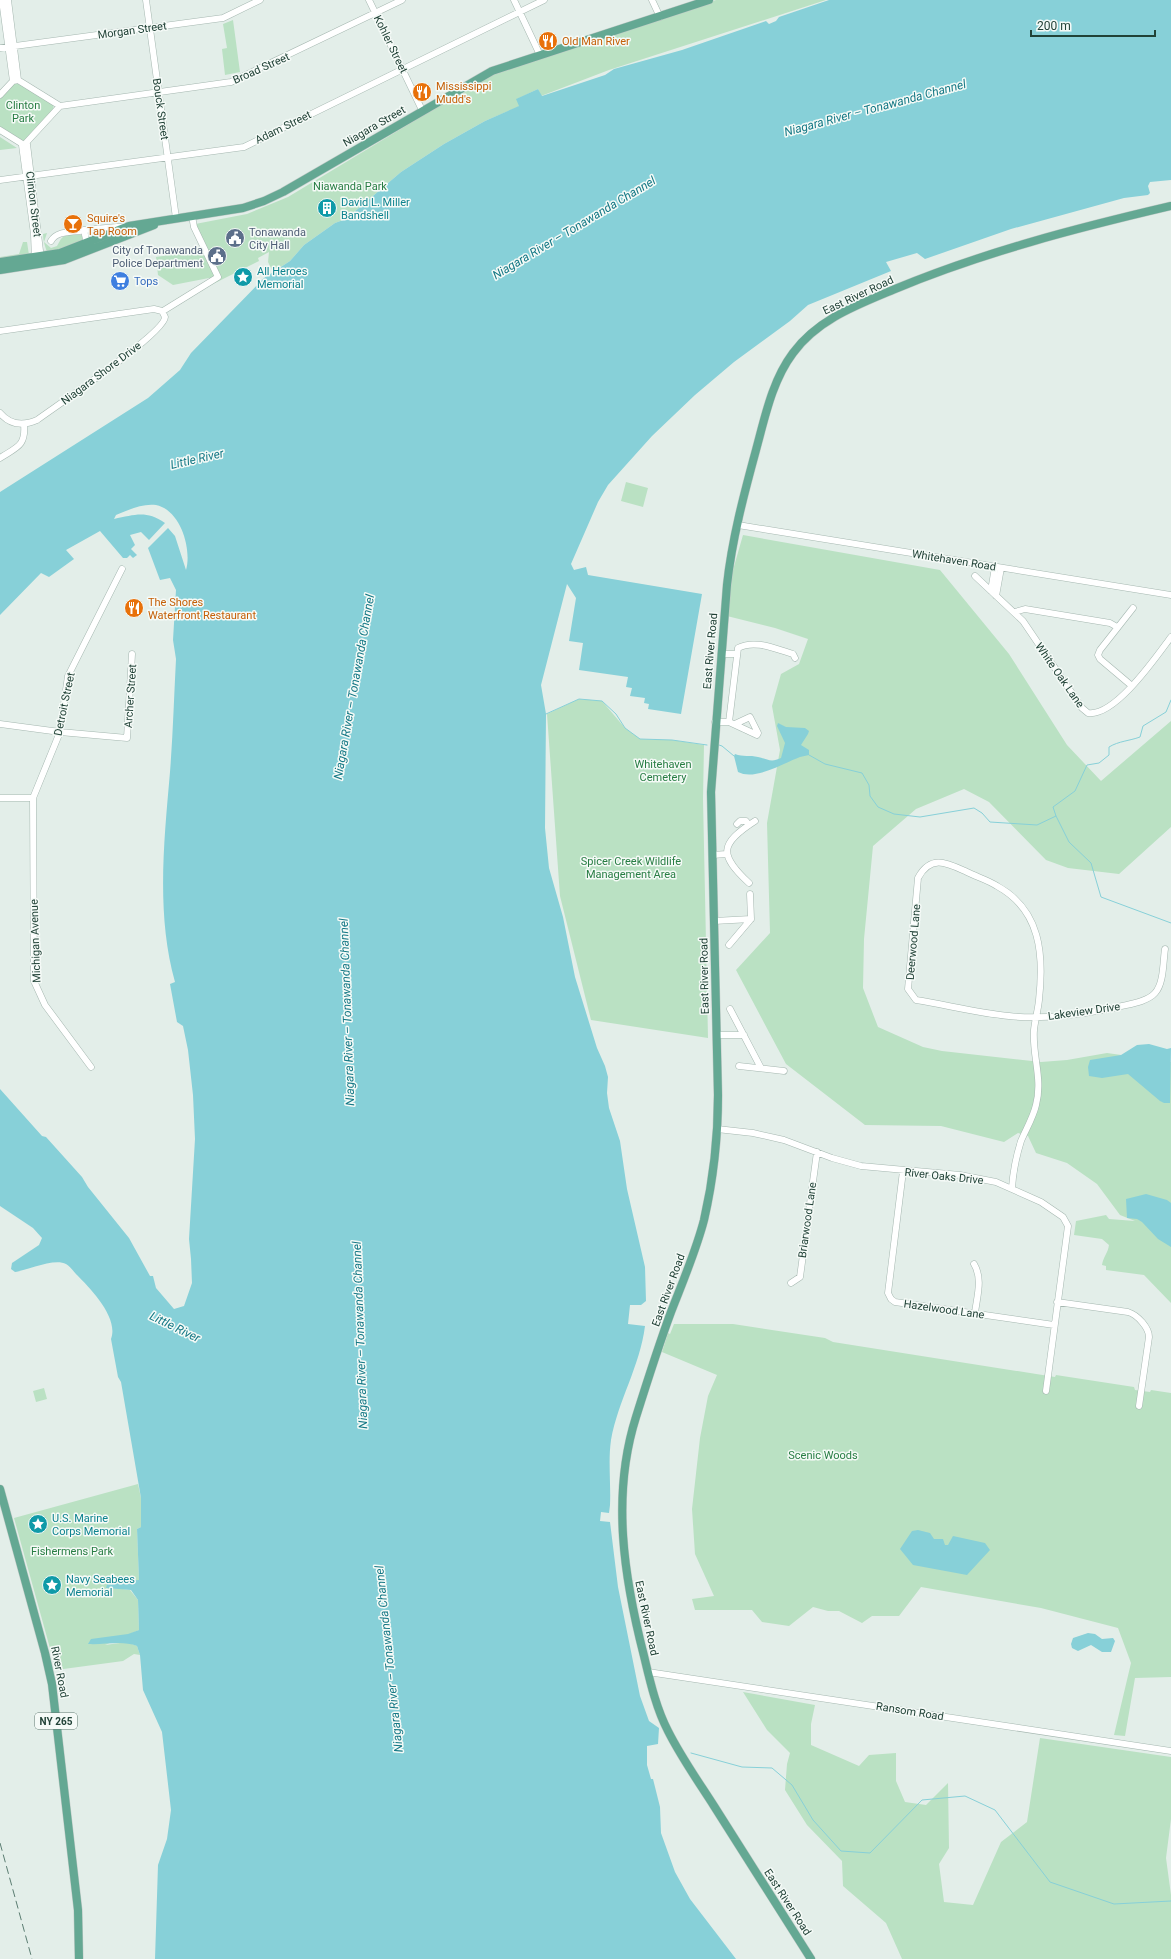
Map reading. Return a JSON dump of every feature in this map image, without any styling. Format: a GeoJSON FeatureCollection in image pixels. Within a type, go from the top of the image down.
{"type":"FeatureCollection","features":[{"type":"Feature","properties":{"kind":"main road","name":"Niagara Street"},"geometry":{"type":"LineString","coordinates":[[0,270],[38,261],[87,244],[129,226],[243,208],[264,201],[283,192],[487,73],[709,0]]}},
{"type":"Feature","properties":{"kind":"main road","name":"East River Road"},"geometry":{"type":"LineString","coordinates":[[811,1959],[667,1730],[648,1672],[630,1593],[624,1558],[622,1501],[625,1460],[636,1416],[700,1232],[708,1198],[717,1129],[717,1035],[711,792],[715,722],[730,561],[765,416],[778,378],[783,367],[799,346],[825,322],[881,295],[965,263],[1073,229],[1171,206]]}},
{"type":"Feature","properties":{"kind":"main road","name":"Niagara Street"},"geometry":{"type":"LineString","coordinates":[[0,262],[38,261],[76,257],[160,222]]}},
{"type":"Feature","properties":{"kind":"main road","name":"River Road"},"geometry":{"type":"LineString","coordinates":[[0,1489],[45,1653],[52,1684],[78,1910],[79,1959]]}},
{"type":"Feature","properties":{"kind":"street"},"geometry":{"type":"LineString","coordinates":[[2,0],[7,16],[16,81]]}},
{"type":"Feature","properties":{"kind":"street"},"geometry":{"type":"LineString","coordinates":[[7,16],[8,0]]}},
{"type":"Feature","properties":{"kind":"street","name":"Bouck Street"},"geometry":{"type":"LineString","coordinates":[[146,0],[176,218]]}},
{"type":"Feature","properties":{"kind":"street","name":"Morgan Street"},"geometry":{"type":"LineString","coordinates":[[0,48],[223,18],[260,0]]}},
{"type":"Feature","properties":{"kind":"street","name":"Kohler Street"},"geometry":{"type":"LineString","coordinates":[[369,0],[422,110]]}},
{"type":"Feature","properties":{"kind":"street","name":"Broad Street"},"geometry":{"type":"LineString","coordinates":[[60,106],[226,83],[241,79],[402,0]]}},
{"type":"Feature","properties":{"kind":"street"},"geometry":{"type":"LineString","coordinates":[[514,0],[540,55]]}},
{"type":"Feature","properties":{"kind":"street","name":"Adam Street"},"geometry":{"type":"LineString","coordinates":[[0,180],[244,147],[544,0]]}},
{"type":"Feature","properties":{"kind":"street"},"geometry":{"type":"LineString","coordinates":[[652,0],[660,17]]}},
{"type":"Feature","properties":{"kind":"street"},"geometry":{"type":"LineString","coordinates":[[0,95],[16,81]]}},
{"type":"Feature","properties":{"kind":"street"},"geometry":{"type":"LineString","coordinates":[[0,130],[24,144],[60,106],[16,81]]}},
{"type":"Feature","properties":{"kind":"street","name":"Clinton Street"},"geometry":{"type":"LineString","coordinates":[[24,144],[38,261]]}},
{"type":"Feature","properties":{"kind":"street"},"geometry":{"type":"LineString","coordinates":[[0,331],[154,309],[163,312],[218,277],[194,227],[192,216]]}},
{"type":"Feature","properties":{"kind":"street","name":"Niagara Street"},"geometry":{"type":"LineString","coordinates":[[51,241],[58,234],[120,225],[129,226]]}},
{"type":"Feature","properties":{"kind":"street"},"geometry":{"type":"LineString","coordinates":[[84,230],[87,244]]}},
{"type":"Feature","properties":{"kind":"street","name":"Niagara Shore Drive"},"geometry":{"type":"LineString","coordinates":[[24,424],[37,420],[123,357],[164,323],[165,316],[163,312]]}},
{"type":"Feature","properties":{"kind":"street"},"geometry":{"type":"LineString","coordinates":[[0,413],[12,422],[24,424],[25,435],[21,444],[0,458]]}},
{"type":"Feature","properties":{"kind":"street","name":"Whitehaven Road"},"geometry":{"type":"LineString","coordinates":[[738,525],[1171,595]]}},
{"type":"Feature","properties":{"kind":"street"},"geometry":{"type":"LineString","coordinates":[[991,591],[998,567]]}},
{"type":"Feature","properties":{"kind":"street"},"geometry":{"type":"LineString","coordinates":[[996,596],[998,567]]}},
{"type":"Feature","properties":{"kind":"street","name":"Detroit Street"},"geometry":{"type":"LineString","coordinates":[[33,798],[60,732],[68,676],[122,569]]}},
{"type":"Feature","properties":{"kind":"street","name":"White Oak Lane"},"geometry":{"type":"LineString","coordinates":[[975,576],[1015,612],[1086,712],[1096,712],[1118,700],[1132,686],[1171,637]]}},
{"type":"Feature","properties":{"kind":"street"},"geometry":{"type":"LineString","coordinates":[[1132,608],[1100,650],[1098,656],[1100,660],[1132,686]]}},
{"type":"Feature","properties":{"kind":"street"},"geometry":{"type":"LineString","coordinates":[[1015,612],[1025,610],[1110,623],[1117,627]]}},
{"type":"Feature","properties":{"kind":"street"},"geometry":{"type":"LineString","coordinates":[[715,722],[732,723],[738,648],[746,644],[757,644],[793,654],[795,658]]}},
{"type":"Feature","properties":{"kind":"street","name":"Archer Street"},"geometry":{"type":"LineString","coordinates":[[60,732],[127,738],[132,654]]}},
{"type":"Feature","properties":{"kind":"street"},"geometry":{"type":"LineString","coordinates":[[721,654],[737,654]]}},
{"type":"Feature","properties":{"kind":"street"},"geometry":{"type":"LineString","coordinates":[[0,724],[60,732]]}},
{"type":"Feature","properties":{"kind":"street"},"geometry":{"type":"LineString","coordinates":[[0,798],[33,798]]}},
{"type":"Feature","properties":{"kind":"street","name":"Michigan Avenue"},"geometry":{"type":"LineString","coordinates":[[33,798],[34,981],[45,1005],[91,1067]]}},
{"type":"Feature","properties":{"kind":"street"},"geometry":{"type":"LineString","coordinates":[[732,819],[740,832]]}},
{"type":"Feature","properties":{"kind":"street"},"geometry":{"type":"LineString","coordinates":[[736,824],[740,821],[752,823],[740,832],[728,847],[727,854],[729,862],[734,869],[749,883]]}},
{"type":"Feature","properties":{"kind":"street"},"geometry":{"type":"LineString","coordinates":[[712,855],[727,854]]}},
{"type":"Feature","properties":{"kind":"street","name":"Deerwood Lane"},"geometry":{"type":"LineString","coordinates":[[934,863],[947,863],[998,886],[1022,905],[1035,927],[1041,954],[1039,1001],[1036,1016],[1009,1016],[916,1000],[908,989],[918,878],[924,868],[934,863]]}},
{"type":"Feature","properties":{"kind":"street"},"geometry":{"type":"LineString","coordinates":[[729,945],[751,920],[750,894]]}},
{"type":"Feature","properties":{"kind":"street"},"geometry":{"type":"LineString","coordinates":[[714,921],[751,920]]}},
{"type":"Feature","properties":{"kind":"street","name":"Lakeview Drive"},"geometry":{"type":"LineString","coordinates":[[1036,1016],[1093,1012],[1146,999],[1154,993],[1159,984],[1165,949]]}},
{"type":"Feature","properties":{"kind":"street"},"geometry":{"type":"LineString","coordinates":[[730,1009],[761,1068]]}},
{"type":"Feature","properties":{"kind":"street"},"geometry":{"type":"LineString","coordinates":[[1012,1188],[1017,1153],[1034,1113],[1038,1097],[1039,1080],[1034,1041],[1036,1016]]}},
{"type":"Feature","properties":{"kind":"street"},"geometry":{"type":"LineString","coordinates":[[717,1035],[744,1035]]}},
{"type":"Feature","properties":{"kind":"street"},"geometry":{"type":"LineString","coordinates":[[738,1066],[784,1071]]}},
{"type":"Feature","properties":{"kind":"street","name":"River Oaks Drive"},"geometry":{"type":"LineString","coordinates":[[717,1129],[769,1136],[837,1160],[861,1166],[972,1177],[1012,1188],[1040,1202],[1063,1216],[1067,1222],[1046,1391]]}},
{"type":"Feature","properties":{"kind":"street","name":"Briarwood Lane"},"geometry":{"type":"LineString","coordinates":[[791,1283],[800,1277],[816,1152]]}},
{"type":"Feature","properties":{"kind":"street","name":"Hazelwood Lane"},"geometry":{"type":"LineString","coordinates":[[903,1171],[888,1293],[891,1299],[896,1302],[1054,1325]]}},
{"type":"Feature","properties":{"kind":"street"},"geometry":{"type":"LineString","coordinates":[[974,1264],[978,1271],[979,1282],[974,1313]]}},
{"type":"Feature","properties":{"kind":"street"},"geometry":{"type":"LineString","coordinates":[[1057,1302],[1128,1312],[1134,1314],[1146,1328],[1149,1338],[1139,1406]]}},
{"type":"Feature","properties":{"kind":"street","name":"Ransom Road"},"geometry":{"type":"LineString","coordinates":[[648,1672],[1171,1751]]}},
{"type":"Feature","properties":{"kind":"green space","name":"Niawanda Park"},"geometry":{"type":"Polygon","coordinates":[[[716,0],[826,0],[609,70],[541,96],[538,89],[517,99],[520,106],[485,121],[444,144],[401,172],[346,219],[335,223],[304,245],[290,261],[273,272],[268,262],[269,252],[258,258],[259,261],[211,285],[209,278],[173,285],[158,275],[156,257],[204,250],[190,225],[247,214],[288,197],[487,77],[716,0]]]}},
{"type":"Feature","properties":{"kind":"green space"},"geometry":{"type":"Polygon","coordinates":[[[233,20],[240,72],[225,75],[222,49],[227,48],[223,24],[233,20]]]}},
{"type":"Feature","properties":{"kind":"green space","name":"Clinton Park"},"geometry":{"type":"Polygon","coordinates":[[[18,83],[53,104],[54,111],[26,140],[21,141],[0,128],[0,99],[14,84],[18,83]]]}},
{"type":"Feature","properties":{"kind":"green space"},"geometry":{"type":"Polygon","coordinates":[[[0,137],[17,148],[0,150],[0,137]]]}},
{"type":"Feature","properties":{"kind":"green space"},"geometry":{"type":"Polygon","coordinates":[[[47,233],[44,242],[43,234],[47,233]]]}},
{"type":"Feature","properties":{"kind":"green space"},"geometry":{"type":"Polygon","coordinates":[[[68,235],[81,235],[83,236],[84,241],[63,249],[47,252],[44,242],[51,248],[57,246],[62,238],[68,235]]]}},
{"type":"Feature","properties":{"kind":"green space"},"geometry":{"type":"Polygon","coordinates":[[[23,242],[27,242],[29,255],[0,259],[0,257],[19,254],[23,242]]]}},
{"type":"Feature","properties":{"kind":"green space"},"geometry":{"type":"Polygon","coordinates":[[[626,482],[648,488],[643,507],[621,501],[626,482]]]}},
{"type":"Feature","properties":{"kind":"green space"},"geometry":{"type":"Polygon","coordinates":[[[743,535],[940,570],[1009,654],[1067,745],[1101,781],[1171,721],[1171,827],[1119,874],[1068,868],[1046,860],[989,802],[964,789],[916,809],[873,846],[864,939],[863,988],[878,1027],[923,1047],[942,1051],[1041,1062],[1067,1060],[1107,1053],[1171,1062],[1171,1303],[1144,1275],[1106,1270],[1106,1266],[1102,1265],[1109,1245],[1102,1239],[1074,1235],[1076,1221],[1106,1215],[1109,1219],[1135,1221],[1120,1215],[1097,1184],[1067,1163],[1036,1153],[1028,1136],[1018,1133],[1004,1142],[941,1126],[865,1125],[786,1064],[736,970],[770,933],[767,823],[780,750],[772,706],[781,674],[799,664],[808,639],[775,628],[727,616],[733,570],[743,535]]]}},
{"type":"Feature","properties":{"kind":"green space","name":"Spicer Creek Wildlife Management Area"},"geometry":{"type":"Polygon","coordinates":[[[579,699],[602,701],[625,728],[640,739],[672,740],[704,745],[703,799],[708,1038],[591,1020],[560,896],[547,714],[579,699]]]}},
{"type":"Feature","properties":{"kind":"green space","name":"Scenic Woods"},"geometry":{"type":"Polygon","coordinates":[[[674,1324],[733,1324],[825,1338],[833,1342],[1055,1377],[1056,1375],[1134,1387],[1135,1390],[1150,1392],[1151,1390],[1171,1393],[1171,1677],[1135,1678],[1125,1736],[1114,1735],[1131,1663],[1118,1628],[1041,1608],[921,1587],[899,1616],[872,1616],[862,1623],[839,1611],[828,1611],[813,1607],[789,1626],[762,1622],[752,1610],[695,1610],[692,1599],[714,1596],[695,1554],[692,1509],[700,1438],[708,1396],[717,1375],[662,1352],[668,1333],[670,1334],[674,1324]]]}},
{"type":"Feature","properties":{"kind":"green space"},"geometry":{"type":"Polygon","coordinates":[[[44,1388],[47,1399],[36,1402],[33,1391],[44,1388]]]}},
{"type":"Feature","properties":{"kind":"green space","name":"Fishermens Park"},"geometry":{"type":"Polygon","coordinates":[[[138,1484],[141,1498],[141,1527],[137,1529],[139,1580],[108,1581],[107,1587],[130,1590],[138,1600],[139,1630],[105,1645],[127,1642],[137,1646],[140,1655],[134,1654],[123,1661],[56,1670],[14,1518],[138,1484]]]}},
{"type":"Feature","properties":{"kind":"green space"},"geometry":{"type":"Polygon","coordinates":[[[743,1692],[815,1705],[811,1724],[811,1745],[859,1766],[869,1755],[896,1753],[896,1781],[905,1802],[926,1805],[948,1783],[949,1848],[939,1864],[944,1902],[973,1905],[1001,1842],[1027,1822],[1040,1738],[1171,1757],[1171,1819],[1166,1858],[1171,1895],[1171,1959],[902,1959],[886,1923],[843,1886],[842,1861],[807,1825],[785,1790],[787,1764],[790,1753],[767,1730],[743,1692]]]}},
{"type":"Feature","properties":{"kind":"water"},"geometry":{"type":"Polygon","coordinates":[[[829,0],[1171,0],[1171,180],[1150,182],[1148,186],[1150,193],[1148,195],[1124,198],[1011,229],[925,259],[917,253],[886,262],[891,271],[808,305],[790,321],[734,362],[695,395],[652,436],[608,485],[598,502],[571,564],[574,570],[586,567],[588,575],[702,594],[681,714],[648,709],[649,704],[644,703],[645,698],[630,696],[632,688],[626,687],[628,677],[579,670],[583,643],[569,641],[576,598],[567,584],[541,685],[546,714],[545,828],[549,868],[563,917],[575,977],[597,1048],[608,1077],[607,1093],[609,1108],[620,1141],[627,1189],[645,1267],[646,1301],[641,1305],[630,1305],[628,1324],[645,1326],[639,1355],[614,1426],[610,1448],[609,1513],[601,1512],[600,1521],[610,1522],[618,1587],[640,1696],[649,1721],[659,1728],[658,1744],[647,1746],[647,1765],[651,1779],[653,1779],[660,1807],[661,1833],[675,1872],[690,1899],[736,1959],[155,1959],[158,1865],[167,1839],[171,1810],[162,1732],[143,1690],[140,1655],[137,1646],[125,1643],[88,1644],[91,1639],[128,1634],[139,1630],[138,1600],[131,1590],[106,1588],[108,1581],[139,1580],[137,1529],[141,1527],[141,1498],[121,1382],[118,1377],[111,1339],[111,1322],[96,1296],[66,1264],[55,1262],[48,1263],[15,1272],[11,1269],[12,1263],[39,1245],[42,1238],[33,1228],[0,1206],[0,1089],[42,1136],[46,1137],[82,1177],[88,1187],[129,1238],[150,1276],[153,1276],[156,1288],[174,1309],[184,1306],[192,1283],[189,1239],[195,1139],[193,1095],[188,1050],[183,1026],[177,1022],[170,984],[175,982],[165,930],[163,904],[164,851],[172,744],[176,659],[173,640],[176,590],[170,578],[160,580],[148,548],[168,528],[175,536],[186,570],[186,542],[178,522],[165,508],[156,505],[136,507],[116,515],[114,519],[134,515],[146,515],[152,516],[165,523],[149,540],[141,532],[130,535],[135,545],[131,549],[137,555],[133,558],[130,555],[127,558],[123,558],[100,531],[66,550],[74,559],[49,577],[41,573],[0,615],[0,492],[148,398],[180,370],[191,353],[264,278],[290,261],[304,245],[335,223],[346,219],[401,172],[444,144],[485,121],[519,106],[516,99],[538,89],[542,96],[605,75],[614,69],[682,50],[766,21],[769,24],[776,21],[779,17],[829,0]]]}},
{"type":"Feature","properties":{"kind":"water"},"geometry":{"type":"Polygon","coordinates":[[[778,723],[786,727],[805,728],[809,731],[801,745],[809,750],[809,755],[800,757],[761,773],[745,774],[738,772],[734,756],[735,754],[755,756],[769,760],[781,758],[785,743],[777,726],[778,723]]]}},
{"type":"Feature","properties":{"kind":"water"},"geometry":{"type":"Polygon","coordinates":[[[1149,1044],[1167,1049],[1171,1048],[1170,1103],[1160,1101],[1128,1074],[1102,1078],[1089,1076],[1088,1067],[1090,1060],[1121,1055],[1137,1045],[1149,1044]]]}},
{"type":"Feature","properties":{"kind":"water"},"geometry":{"type":"Polygon","coordinates":[[[1146,1194],[1167,1200],[1171,1203],[1171,1247],[1158,1239],[1142,1222],[1137,1219],[1127,1218],[1126,1199],[1146,1194]]]}},
{"type":"Feature","properties":{"kind":"water"},"geometry":{"type":"Polygon","coordinates":[[[918,1530],[930,1533],[934,1539],[943,1539],[945,1545],[948,1545],[953,1536],[985,1543],[990,1550],[967,1575],[913,1565],[900,1549],[912,1531],[918,1530]]]}},
{"type":"Feature","properties":{"kind":"water"},"geometry":{"type":"Polygon","coordinates":[[[1088,1633],[1095,1634],[1102,1639],[1113,1638],[1115,1641],[1111,1652],[1102,1652],[1091,1645],[1078,1651],[1072,1648],[1071,1644],[1073,1638],[1088,1633]]]}},
{"type":"Feature","properties":{"kind":"waterway"},"geometry":{"type":"LineString","coordinates":[[546,714],[579,699],[602,701],[616,714],[625,728],[640,739],[672,740],[707,745]]}},
{"type":"Feature","properties":{"kind":"waterway"},"geometry":{"type":"LineString","coordinates":[[809,755],[825,764],[862,773],[869,785],[870,796],[878,807],[894,814],[920,817],[974,808],[982,813],[990,822],[1037,825],[1056,816],[1053,807],[1075,791],[1087,765],[1099,763],[1109,755],[1109,747],[1120,742],[1140,737],[1143,726],[1166,712],[1171,700]]}},
{"type":"Feature","properties":{"kind":"waterway"},"geometry":{"type":"LineString","coordinates":[[719,745],[734,756]]}},
{"type":"Feature","properties":{"kind":"waterway"},"geometry":{"type":"LineString","coordinates":[[1056,816],[1069,842],[1091,863],[1101,897],[1171,923]]}},
{"type":"Feature","properties":{"kind":"waterway"},"geometry":{"type":"LineString","coordinates":[[691,1753],[742,1767],[772,1768],[792,1785],[813,1820],[841,1851],[870,1853],[922,1800],[965,1796],[995,1810],[1050,1882],[1114,1904],[1171,1901]]}},
{"type":"Feature","properties":{"kind":"railway"},"geometry":{"type":"LineString","coordinates":[[0,1843],[32,1959]]}},
{"type":"Feature","properties":{"kind":"place","name":"Old Man River"},"geometry":{"type":"Point","coordinates":[548,41]}},
{"type":"Feature","properties":{"kind":"place","name":"Mississippi Mudd's"},"geometry":{"type":"Point","coordinates":[422,92]}},
{"type":"Feature","properties":{"kind":"place","name":"David L. Miller Bandshell"},"geometry":{"type":"Point","coordinates":[327,208]}},
{"type":"Feature","properties":{"kind":"place","name":"Squire's Tap Room"},"geometry":{"type":"Point","coordinates":[73,224]}},
{"type":"Feature","properties":{"kind":"place","name":"Tonawanda City Hall"},"geometry":{"type":"Point","coordinates":[235,238]}},
{"type":"Feature","properties":{"kind":"place","name":"City of Tonawanda Police Department"},"geometry":{"type":"Point","coordinates":[217,256]}},
{"type":"Feature","properties":{"kind":"place","name":"All Heroes Memorial"},"geometry":{"type":"Point","coordinates":[243,277]}},
{"type":"Feature","properties":{"kind":"place","name":"Tops"},"geometry":{"type":"Point","coordinates":[120,281]}},
{"type":"Feature","properties":{"kind":"place","name":"The Shores Waterfront Restaurant"},"geometry":{"type":"Point","coordinates":[134,608]}},
{"type":"Feature","properties":{"kind":"place","name":"U.S. Marine Corps Memorial"},"geometry":{"type":"Point","coordinates":[38,1524]}},
{"type":"Feature","properties":{"kind":"place","name":"Navy Seabees Memorial"},"geometry":{"type":"Point","coordinates":[52,1585]}},
{"type":"Feature","properties":{"kind":"water label","name":"Niagara River – Tonawanda Channel"},"geometry":{"type":"Point","coordinates":[875,108]}},
{"type":"Feature","properties":{"kind":"water label","name":"Niagara River – Tonawanda Channel"},"geometry":{"type":"Point","coordinates":[574,228]}},
{"type":"Feature","properties":{"kind":"water label","name":"Little River"},"geometry":{"type":"Point","coordinates":[197,459]}},
{"type":"Feature","properties":{"kind":"water label","name":"Niagara River – Tonawanda Channel"},"geometry":{"type":"Point","coordinates":[354,687]}},
{"type":"Feature","properties":{"kind":"water label","name":"Niagara River – Tonawanda Channel"},"geometry":{"type":"Point","coordinates":[347,1012]}},
{"type":"Feature","properties":{"kind":"water label","name":"Little River"},"geometry":{"type":"Point","coordinates":[175,1327]}},
{"type":"Feature","properties":{"kind":"water label","name":"Niagara River – Tonawanda Channel"},"geometry":{"type":"Point","coordinates":[360,1335]}},
{"type":"Feature","properties":{"kind":"water label","name":"Niagara River – Tonawanda Channel"},"geometry":{"type":"Point","coordinates":[389,1659]}},
{"type":"Feature","properties":{"kind":"park label","name":"Whitehaven Cemetery"},"geometry":{"type":"Point","coordinates":[663,770]}}]}
